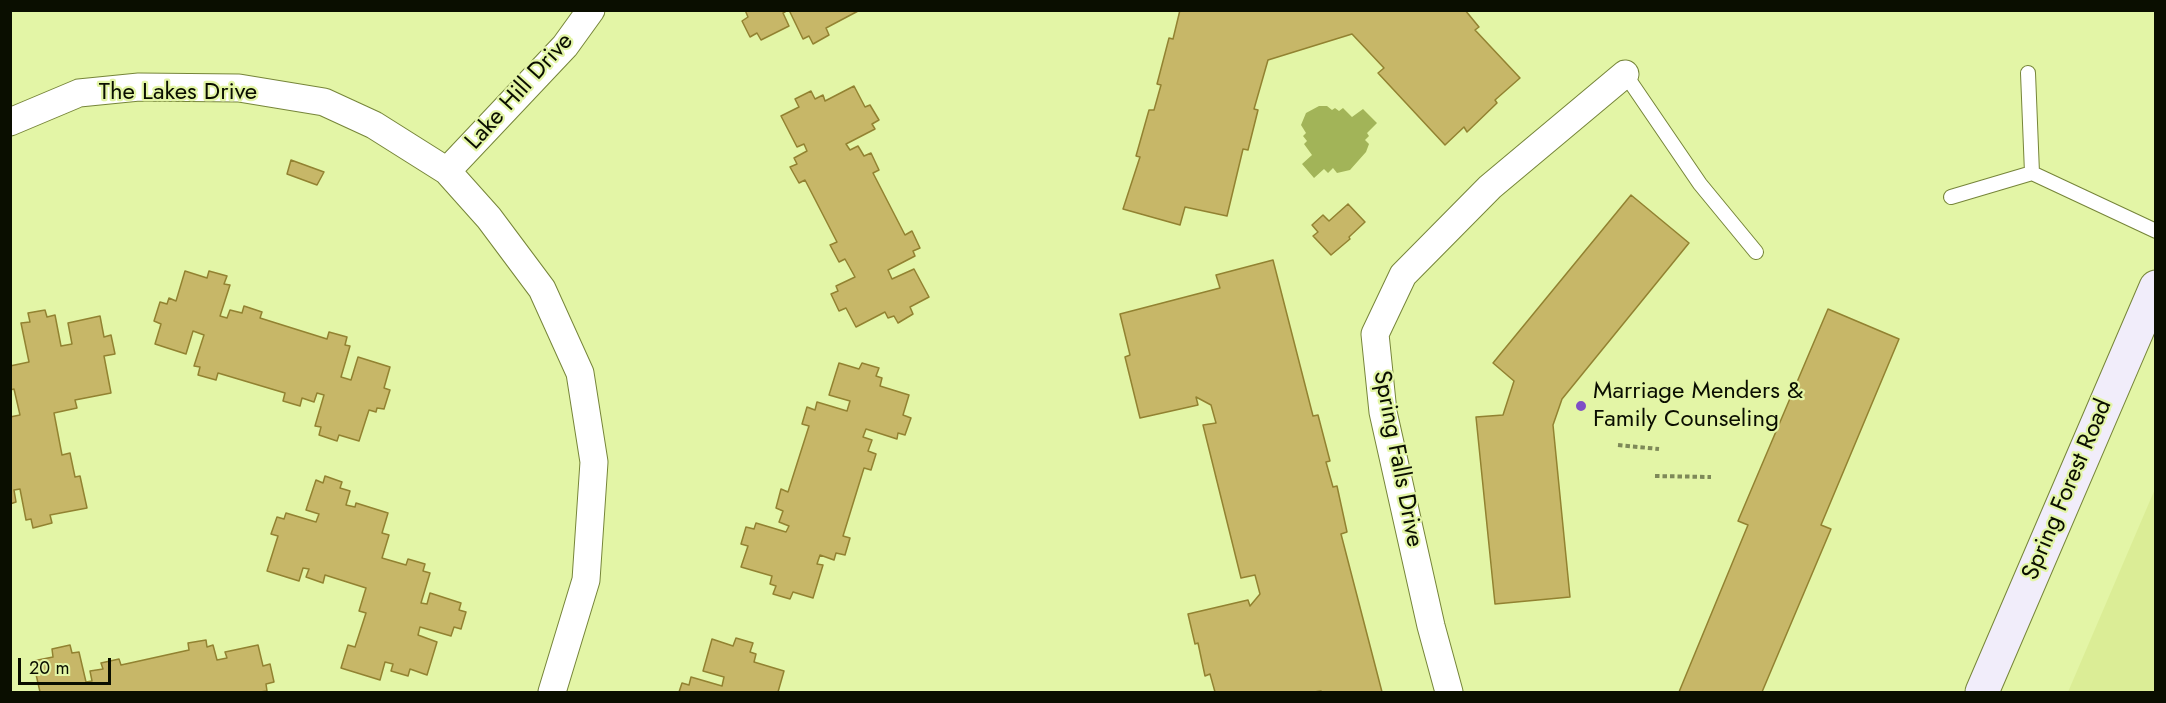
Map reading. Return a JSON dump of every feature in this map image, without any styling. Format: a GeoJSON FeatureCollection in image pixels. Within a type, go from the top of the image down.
{"type":"FeatureCollection","features":[{"type":"Feature","properties":{"kind":"main road","name":"Spring Forest Road"},"geometry":{"type":"LineString","coordinates":[[1982,693],[2156,287]]}},
{"type":"Feature","properties":{"kind":"street","name":"Lake Hill Drive"},"geometry":{"type":"LineString","coordinates":[[447,171],[565,46],[591,10]]}},
{"type":"Feature","properties":{"kind":"street","name":"Spring Falls Drive"},"geometry":{"type":"LineString","coordinates":[[1449,693],[1431,626],[1383,412],[1375,334],[1403,275],[1490,187],[1625,74]]}},
{"type":"Feature","properties":{"kind":"street","name":"The Lakes Drive"},"geometry":{"type":"LineString","coordinates":[[10,122],[79,93],[139,87],[239,88],[324,102],[374,125],[447,171],[489,218],[542,289],[580,373],[594,462],[586,580],[552,693]]}},
{"type":"Feature","properties":{"kind":"lane"},"geometry":{"type":"LineString","coordinates":[[2028,73],[2032,173]]}},
{"type":"Feature","properties":{"kind":"lane"},"geometry":{"type":"LineString","coordinates":[[1625,74],[1700,184],[1756,252]]}},
{"type":"Feature","properties":{"kind":"lane"},"geometry":{"type":"LineString","coordinates":[[1951,196],[2032,173],[2156,231]]}},
{"type":"Feature","properties":{"kind":"path"},"geometry":{"type":"LineString","coordinates":[[1618,445],[1659,448]]}},
{"type":"Feature","properties":{"kind":"path"},"geometry":{"type":"LineString","coordinates":[[1654,476],[1711,477]]}},
{"type":"Feature","properties":{"kind":"shaded area"},"geometry":{"type":"Polygon","coordinates":[[[1319,106],[1327,106],[1332,110],[1335,108],[1339,111],[1343,108],[1352,117],[1363,109],[1377,123],[1367,133],[1369,136],[1365,140],[1369,144],[1366,152],[1350,170],[1337,173],[1333,168],[1328,173],[1324,169],[1314,178],[1302,164],[1312,155],[1304,144],[1307,141],[1303,136],[1306,133],[1301,125],[1306,113],[1319,106]]]}},
{"type":"Feature","properties":{"kind":"shaded area"},"geometry":{"type":"Polygon","coordinates":[[[2155,489],[2155,692],[2068,692],[2155,489]]]}},
{"type":"Feature","properties":{"kind":"building"},"geometry":{"type":"Polygon","coordinates":[[[745,10],[788,10],[783,13],[789,26],[761,40],[757,33],[750,37],[742,21],[748,17],[745,10]]]}},
{"type":"Feature","properties":{"kind":"building"},"geometry":{"type":"Polygon","coordinates":[[[789,10],[860,10],[826,28],[829,35],[813,44],[809,36],[803,39],[789,10]]]}},
{"type":"Feature","properties":{"kind":"building"},"geometry":{"type":"Polygon","coordinates":[[[1180,10],[1465,10],[1479,27],[1475,30],[1520,78],[1495,100],[1497,103],[1467,132],[1464,127],[1445,145],[1378,73],[1384,68],[1352,34],[1268,60],[1254,109],[1258,110],[1248,150],[1243,149],[1227,216],[1185,207],[1180,225],[1123,209],[1140,157],[1136,156],[1149,110],[1154,110],[1161,85],[1157,84],[1169,38],[1173,39],[1180,10]]]}},
{"type":"Feature","properties":{"kind":"building"},"geometry":{"type":"Polygon","coordinates":[[[854,86],[865,107],[870,105],[879,120],[872,124],[875,129],[846,144],[850,150],[858,146],[864,156],[871,153],[879,170],[873,173],[905,235],[912,231],[920,248],[913,251],[915,256],[888,270],[892,279],[914,269],[929,297],[910,307],[913,314],[898,323],[894,316],[888,318],[885,312],[856,327],[846,308],[839,311],[831,294],[838,291],[836,286],[855,277],[845,259],[839,262],[830,245],[837,242],[805,180],[799,183],[790,167],[797,164],[794,158],[807,151],[804,144],[797,147],[781,116],[799,107],[795,99],[811,91],[815,99],[823,95],[825,101],[854,86]]]}},
{"type":"Feature","properties":{"kind":"building"},"geometry":{"type":"Polygon","coordinates":[[[291,160],[324,172],[317,185],[287,174],[291,160]]]}},
{"type":"Feature","properties":{"kind":"building"},"geometry":{"type":"Polygon","coordinates":[[[1631,195],[1689,243],[1562,399],[1553,425],[1570,597],[1495,604],[1476,417],[1503,415],[1514,381],[1493,363],[1631,195]]]}},
{"type":"Feature","properties":{"kind":"building"},"geometry":{"type":"Polygon","coordinates":[[[1348,204],[1365,222],[1331,255],[1313,236],[1318,232],[1312,225],[1323,215],[1329,221],[1348,204]]]}},
{"type":"Feature","properties":{"kind":"building"},"geometry":{"type":"Polygon","coordinates":[[[1273,260],[1313,416],[1318,415],[1330,461],[1326,462],[1333,487],[1337,486],[1347,532],[1341,534],[1382,692],[1215,692],[1210,674],[1205,676],[1198,643],[1195,644],[1188,614],[1248,600],[1250,606],[1260,594],[1255,575],[1241,578],[1203,425],[1216,423],[1211,405],[1196,397],[1198,405],[1140,418],[1125,357],[1130,355],[1120,314],[1220,288],[1216,275],[1273,260]]]}},
{"type":"Feature","properties":{"kind":"building"},"geometry":{"type":"Polygon","coordinates":[[[185,271],[207,278],[209,271],[227,276],[224,284],[230,285],[220,316],[227,318],[230,310],[242,313],[244,306],[262,312],[260,318],[327,339],[329,332],[347,337],[345,345],[350,346],[341,377],[351,380],[358,357],[390,367],[384,388],[390,390],[384,409],[377,408],[376,412],[369,410],[359,441],[339,435],[337,441],[319,435],[321,427],[315,426],[324,395],[317,393],[314,402],[302,398],[300,406],[283,401],[285,393],[218,373],[216,380],[198,375],[200,367],[194,366],[204,335],[193,331],[186,354],[155,344],[161,324],[154,321],[160,302],[167,304],[169,298],[176,301],[185,271]]]}},
{"type":"Feature","properties":{"kind":"building"},"geometry":{"type":"Polygon","coordinates":[[[1828,309],[1899,339],[1821,525],[1831,529],[1762,692],[1679,692],[1748,525],[1738,521],[1828,309]]]}},
{"type":"Feature","properties":{"kind":"building"},"geometry":{"type":"Polygon","coordinates":[[[45,310],[47,317],[55,315],[61,346],[72,344],[68,323],[100,316],[104,337],[111,335],[115,354],[104,356],[111,393],[75,400],[77,408],[54,413],[62,455],[70,453],[75,477],[80,476],[87,508],[50,515],[52,523],[33,528],[31,519],[26,520],[20,489],[14,490],[16,502],[10,504],[10,417],[20,415],[14,389],[10,390],[10,366],[29,362],[21,323],[30,322],[28,313],[45,310]]]}},
{"type":"Feature","properties":{"kind":"building"},"geometry":{"type":"Polygon","coordinates":[[[839,363],[859,369],[862,363],[879,368],[876,376],[882,378],[880,386],[909,395],[903,415],[911,418],[905,435],[898,433],[897,439],[866,429],[863,437],[872,440],[868,451],[876,454],[871,470],[864,468],[843,536],[850,538],[845,555],[836,553],[834,560],[820,555],[817,564],[823,565],[813,598],[793,592],[790,599],[773,594],[776,586],[770,584],[772,576],[741,567],[748,546],[741,544],[746,527],[754,529],[756,523],[786,532],[789,526],[779,522],[783,511],[776,508],[781,489],[788,492],[809,426],[802,424],[807,407],[815,410],[817,402],[847,411],[850,401],[829,395],[839,363]]]}},
{"type":"Feature","properties":{"kind":"building"},"geometry":{"type":"Polygon","coordinates":[[[325,476],[342,482],[340,488],[350,491],[346,505],[355,507],[356,503],[388,513],[382,533],[389,535],[382,558],[406,565],[408,559],[425,564],[423,571],[430,573],[421,603],[427,604],[430,593],[461,603],[459,610],[466,612],[461,629],[454,627],[451,636],[420,627],[418,635],[437,642],[427,675],[410,669],[408,676],[391,671],[393,664],[385,662],[380,680],[341,668],[348,645],[355,647],[366,613],[359,611],[366,588],[325,575],[323,583],[306,577],[309,569],[303,568],[299,581],[267,571],[278,536],[271,534],[277,517],[284,519],[286,513],[316,522],[319,514],[306,510],[316,480],[323,483],[325,476]]]}},
{"type":"Feature","properties":{"kind":"building"},"geometry":{"type":"Polygon","coordinates":[[[736,638],[753,643],[750,652],[756,654],[754,662],[784,671],[778,692],[679,692],[682,683],[689,685],[691,677],[722,686],[724,677],[703,671],[712,639],[733,646],[736,638]]]}},
{"type":"Feature","properties":{"kind":"building"},"geometry":{"type":"Polygon","coordinates":[[[206,640],[207,647],[213,645],[217,660],[227,658],[225,652],[258,645],[263,666],[270,664],[274,682],[266,684],[267,691],[260,692],[40,692],[33,661],[53,657],[52,649],[70,645],[72,653],[79,652],[86,682],[92,681],[90,671],[103,669],[101,663],[119,659],[121,665],[189,650],[188,643],[206,640]]]}},
{"type":"Feature","properties":{"kind":"place","name":"Marriage Menders & Family Counseling"},"geometry":{"type":"Point","coordinates":[1581,406]}}]}
